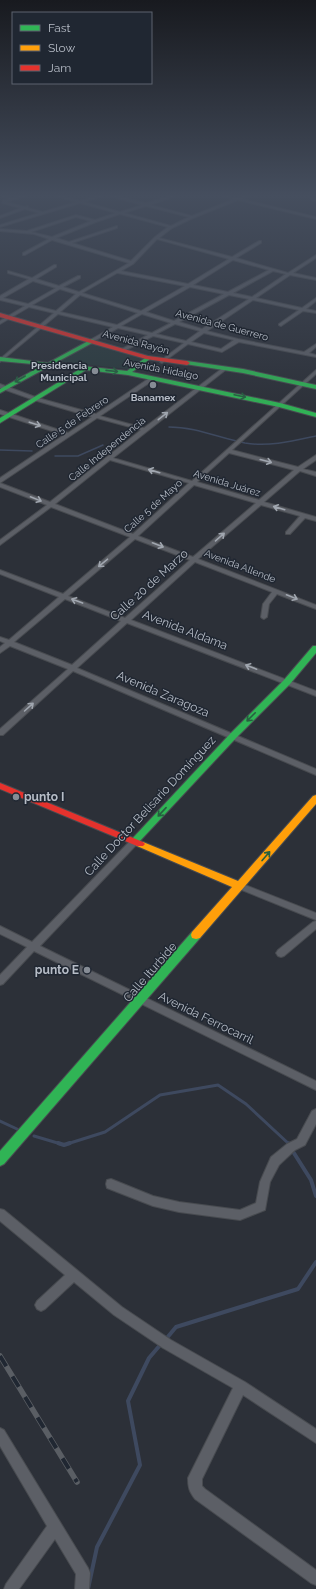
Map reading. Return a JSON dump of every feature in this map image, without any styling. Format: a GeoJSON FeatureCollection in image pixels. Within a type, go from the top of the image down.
{"type":"FeatureCollection","features":[{"type":"Feature","properties":{"kind":"main road","name":"Avenida Rayón"},"geometry":{"type":"LineString","coordinates":[[3,319],[92,341],[162,362],[226,368],[316,387]]}},
{"type":"Feature","properties":{"kind":"main road"},"geometry":{"type":"LineString","coordinates":[[2,388],[92,341]]}},
{"type":"Feature","properties":{"kind":"main road"},"geometry":{"type":"LineString","coordinates":[[128,373],[148,358]]}},
{"type":"Feature","properties":{"kind":"main road","name":"Avenida Hidalgo"},"geometry":{"type":"LineString","coordinates":[[0,360],[128,373],[280,405],[316,415]]}},
{"type":"Feature","properties":{"kind":"main road"},"geometry":{"type":"LineString","coordinates":[[0,420],[4,414],[36,399],[86,368]]}},
{"type":"Feature","properties":{"kind":"main road","name":"Calle Doctor Belisario Domínguez"},"geometry":{"type":"LineString","coordinates":[[135,840],[233,736],[287,682],[316,648]]}},
{"type":"Feature","properties":{"kind":"main road"},"geometry":{"type":"LineString","coordinates":[[0,786],[135,840],[240,886]]}},
{"type":"Feature","properties":{"kind":"main road","name":"Calle Iturbide"},"geometry":{"type":"LineString","coordinates":[[0,1160],[316,798]]}},
{"type":"Feature","properties":{"kind":"street"},"geometry":{"type":"LineString","coordinates":[[0,299],[51,268]]}},
{"type":"Feature","properties":{"kind":"street"},"geometry":{"type":"LineString","coordinates":[[0,360],[80,292],[124,268]]}},
{"type":"Feature","properties":{"kind":"street"},"geometry":{"type":"LineString","coordinates":[[92,341],[190,285],[216,268]]}},
{"type":"Feature","properties":{"kind":"street"},"geometry":{"type":"LineString","coordinates":[[266,268],[316,279]]}},
{"type":"Feature","properties":{"kind":"street"},"geometry":{"type":"LineString","coordinates":[[162,362],[187,342],[298,268]]}},
{"type":"Feature","properties":{"kind":"street"},"geometry":{"type":"LineString","coordinates":[[124,350],[272,270]]}},
{"type":"Feature","properties":{"kind":"street","name":"Avenida de Guerrero"},"geometry":{"type":"LineString","coordinates":[[9,272],[32,280],[80,292],[203,331],[238,340],[316,356]]}},
{"type":"Feature","properties":{"kind":"street"},"geometry":{"type":"LineString","coordinates":[[118,272],[190,285],[316,312]]}},
{"type":"Feature","properties":{"kind":"street"},"geometry":{"type":"LineString","coordinates":[[3,319],[78,277]]}},
{"type":"Feature","properties":{"kind":"street"},"geometry":{"type":"LineString","coordinates":[[281,325],[316,298]]}},
{"type":"Feature","properties":{"kind":"street"},"geometry":{"type":"LineString","coordinates":[[0,299],[222,351],[238,340]]}},
{"type":"Feature","properties":{"kind":"street"},"geometry":{"type":"LineString","coordinates":[[305,354],[316,345]]}},
{"type":"Feature","properties":{"kind":"street","name":"Calle Independencia"},"geometry":{"type":"LineString","coordinates":[[0,543],[52,505],[109,458],[226,368]]}},
{"type":"Feature","properties":{"kind":"street","name":"Calle 5 de Mayo"},"geometry":{"type":"LineString","coordinates":[[0,651],[135,536],[316,371]]}},
{"type":"Feature","properties":{"kind":"street","name":"Calle 5 de Febrero"},"geometry":{"type":"LineString","coordinates":[[0,481],[154,378]]}},
{"type":"Feature","properties":{"kind":"street"},"geometry":{"type":"LineString","coordinates":[[2,388],[145,430]]}},
{"type":"Feature","properties":{"kind":"street"},"geometry":{"type":"LineString","coordinates":[[4,414],[69,435]]}},
{"type":"Feature","properties":{"kind":"street"},"geometry":{"type":"LineString","coordinates":[[228,451],[316,474]]}},
{"type":"Feature","properties":{"kind":"street","name":"Calle 20 de Marzo"},"geometry":{"type":"LineString","coordinates":[[0,733],[126,619],[299,469],[316,457]]}},
{"type":"Feature","properties":{"kind":"street","name":"Avenida Juárez"},"geometry":{"type":"LineString","coordinates":[[109,458],[316,520]]}},
{"type":"Feature","properties":{"kind":"street","name":"Avenida Allende"},"geometry":{"type":"LineString","coordinates":[[0,485],[316,607]]}},
{"type":"Feature","properties":{"kind":"street"},"geometry":{"type":"LineString","coordinates":[[288,533],[303,516]]}},
{"type":"Feature","properties":{"kind":"street","name":"Avenida Aldama"},"geometry":{"type":"LineString","coordinates":[[0,572],[126,619],[316,694]]}},
{"type":"Feature","properties":{"kind":"street"},"geometry":{"type":"LineString","coordinates":[[264,617],[266,604],[276,591]]}},
{"type":"Feature","properties":{"kind":"street","name":"Avenida Zaragoza"},"geometry":{"type":"LineString","coordinates":[[0,639],[72,668],[316,772]]}},
{"type":"Feature","properties":{"kind":"street","name":"Calle Doctor Belisario Domínguez"},"geometry":{"type":"LineString","coordinates":[[0,980],[135,840]]}},
{"type":"Feature","properties":{"kind":"street"},"geometry":{"type":"LineString","coordinates":[[240,886],[316,918]]}},
{"type":"Feature","properties":{"kind":"street"},"geometry":{"type":"LineString","coordinates":[[281,953],[316,924]]}},
{"type":"Feature","properties":{"kind":"street","name":"Avenida Ferrocarril"},"geometry":{"type":"LineString","coordinates":[[0,930],[316,1086]]}},
{"type":"Feature","properties":{"kind":"street"},"geometry":{"type":"LineString","coordinates":[[111,1184],[153,1201],[179,1207],[240,1215],[261,1206],[265,1182],[275,1161],[291,1147],[301,1142],[316,1114]]}},
{"type":"Feature","properties":{"kind":"street"},"geometry":{"type":"LineString","coordinates":[[0,1214],[118,1311],[153,1336],[241,1386],[316,1437]]}},
{"type":"Feature","properties":{"kind":"street"},"geometry":{"type":"LineString","coordinates":[[41,1305],[73,1275]]}},
{"type":"Feature","properties":{"kind":"street"},"geometry":{"type":"LineString","coordinates":[[241,1386],[195,1478],[195,1488],[200,1494],[316,1578]]}},
{"type":"Feature","properties":{"kind":"street"},"geometry":{"type":"LineString","coordinates":[[0,1436],[83,1573],[82,1589]]}},
{"type":"Feature","properties":{"kind":"street"},"geometry":{"type":"LineString","coordinates":[[11,1589],[55,1527]]}},
{"type":"Feature","properties":{"kind":"shaded area"},"geometry":{"type":"Polygon","coordinates":[[[94,343],[143,358],[128,369],[56,361],[94,343]]]}},
{"type":"Feature","properties":{"kind":"waterway"},"geometry":{"type":"LineString","coordinates":[[169,427],[179,427],[235,441],[254,444],[281,443],[316,436]]}},
{"type":"Feature","properties":{"kind":"waterway"},"geometry":{"type":"LineString","coordinates":[[55,456],[78,456],[103,445]]}},
{"type":"Feature","properties":{"kind":"waterway"},"geometry":{"type":"LineString","coordinates":[[0,450],[32,451]]}},
{"type":"Feature","properties":{"kind":"waterway"},"geometry":{"type":"LineString","coordinates":[[67,1144],[105,1132],[160,1095],[218,1085],[246,1104],[289,1144]]}},
{"type":"Feature","properties":{"kind":"waterway"},"geometry":{"type":"LineString","coordinates":[[0,1121],[17,1129]]}},
{"type":"Feature","properties":{"kind":"waterway"},"geometry":{"type":"LineString","coordinates":[[34,1136],[61,1144]]}},
{"type":"Feature","properties":{"kind":"waterway"},"geometry":{"type":"LineString","coordinates":[[61,1144],[67,1144]]}},
{"type":"Feature","properties":{"kind":"waterway"},"geometry":{"type":"LineString","coordinates":[[292,1150],[311,1180],[316,1196]]}},
{"type":"Feature","properties":{"kind":"waterway"},"geometry":{"type":"LineString","coordinates":[[166,1339],[176,1327],[298,1289],[316,1262]]}},
{"type":"Feature","properties":{"kind":"waterway"},"geometry":{"type":"LineString","coordinates":[[88,1589],[97,1547],[140,1465],[128,1401],[149,1358],[161,1344]]}},
{"type":"Feature","properties":{"kind":"railway"},"geometry":{"type":"LineString","coordinates":[[0,1356],[77,1482]]}},
{"type":"Feature","properties":{"kind":"traffic: fast"},"geometry":{"type":"LineString","coordinates":[[0,391],[92,341]]}},
{"type":"Feature","properties":{"kind":"traffic: fast"},"geometry":{"type":"LineString","coordinates":[[128,373],[148,358]]}},
{"type":"Feature","properties":{"kind":"traffic: fast"},"geometry":{"type":"LineString","coordinates":[[0,359],[128,373],[280,405],[316,415]]}},
{"type":"Feature","properties":{"kind":"traffic: fast"},"geometry":{"type":"LineString","coordinates":[[187,363],[243,371],[316,387]]}},
{"type":"Feature","properties":{"kind":"traffic: fast"},"geometry":{"type":"LineString","coordinates":[[0,421],[86,368]]}},
{"type":"Feature","properties":{"kind":"traffic: fast"},"geometry":{"type":"LineString","coordinates":[[135,841],[233,736],[287,682],[316,648]]}},
{"type":"Feature","properties":{"kind":"traffic: fast"},"geometry":{"type":"LineString","coordinates":[[0,1160],[196,935]]}},
{"type":"Feature","properties":{"kind":"traffic: slow"},"geometry":{"type":"LineString","coordinates":[[196,935],[316,798]]}},
{"type":"Feature","properties":{"kind":"traffic: slow"},"geometry":{"type":"LineString","coordinates":[[140,844],[240,886]]}},
{"type":"Feature","properties":{"kind":"traffic: jam"},"geometry":{"type":"LineString","coordinates":[[0,315],[148,358],[187,363]]}},
{"type":"Feature","properties":{"kind":"traffic: jam"},"geometry":{"type":"LineString","coordinates":[[0,786],[140,844]]}},
{"type":"Feature","properties":{"kind":"place","name":"Presidencia Municipal"},"geometry":{"type":"Point","coordinates":[95,371]}},
{"type":"Feature","properties":{"kind":"place","name":"Banamex"},"geometry":{"type":"Point","coordinates":[153,385]}},
{"type":"Feature","properties":{"kind":"place","name":"punto I"},"geometry":{"type":"Point","coordinates":[16,797]}},
{"type":"Feature","properties":{"kind":"place","name":"punto E"},"geometry":{"type":"Point","coordinates":[87,970]}}]}
